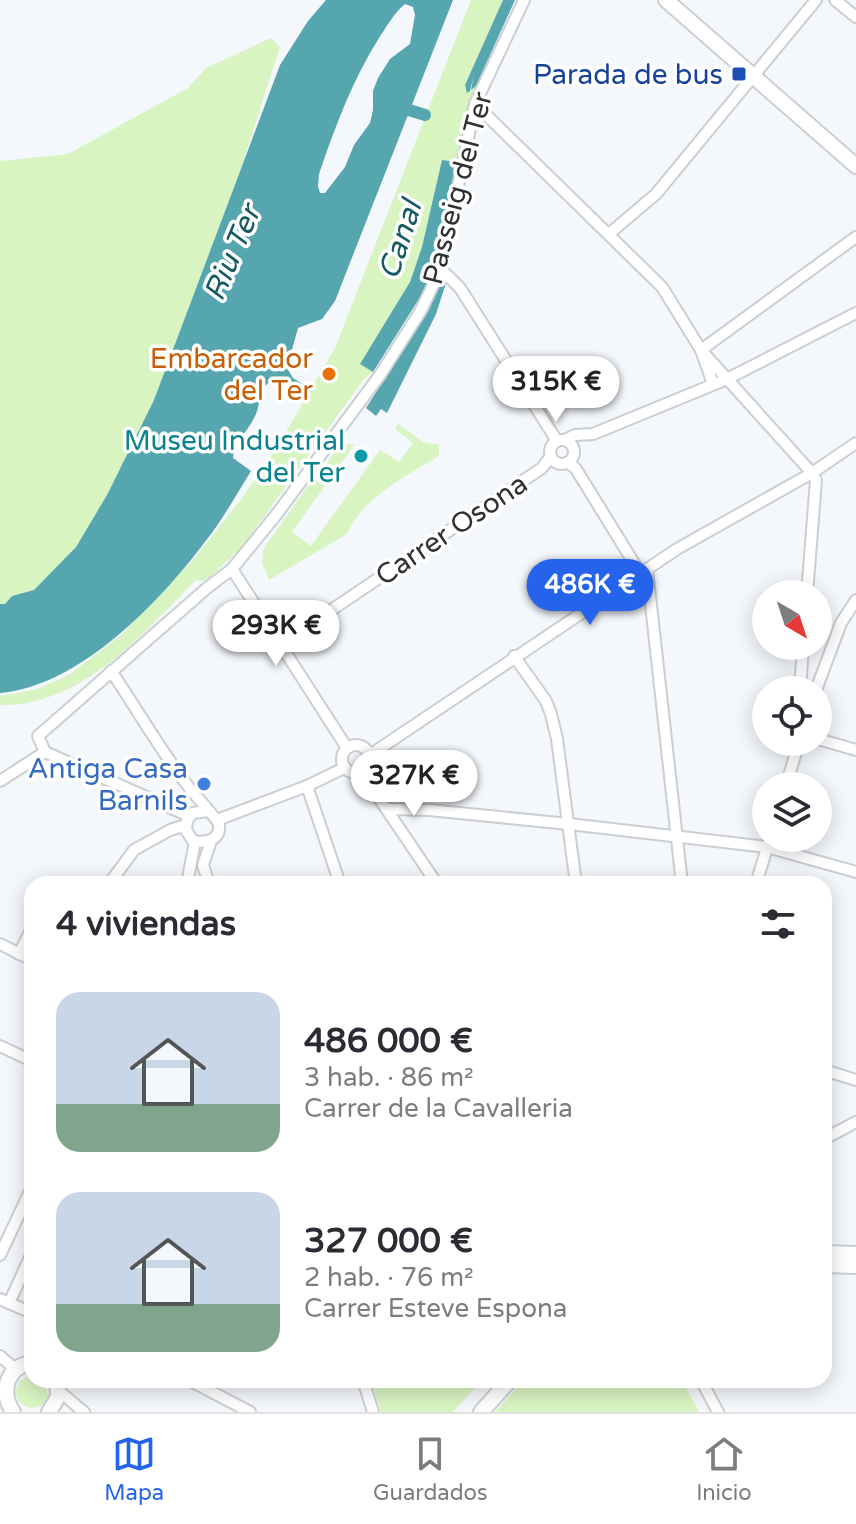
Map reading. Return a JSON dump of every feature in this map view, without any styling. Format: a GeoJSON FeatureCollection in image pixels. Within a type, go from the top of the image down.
{"type":"FeatureCollection","features":[{"type":"Feature","properties":{"kind":"street","name":"Passeig del Ter"},"geometry":{"type":"LineString","coordinates":[[45,752],[38,736],[232,569],[380,375],[420,312],[441,269],[475,104],[524,0]]}},
{"type":"Feature","properties":{"kind":"street"},"geometry":{"type":"LineString","coordinates":[[666,0],[856,166]]}},
{"type":"Feature","properties":{"kind":"street"},"geometry":{"type":"LineString","coordinates":[[610,233],[656,194],[816,0]]}},
{"type":"Feature","properties":{"kind":"street"},"geometry":{"type":"LineString","coordinates":[[835,0],[856,17]]}},
{"type":"Feature","properties":{"kind":"street"},"geometry":{"type":"LineString","coordinates":[[475,104],[662,287],[701,350],[812,473],[816,480],[808,580]]}},
{"type":"Feature","properties":{"kind":"street"},"geometry":{"type":"LineString","coordinates":[[701,350],[856,237]]}},
{"type":"Feature","properties":{"kind":"street"},"geometry":{"type":"LineString","coordinates":[[441,269],[460,288],[561,441],[572,445],[563,458]]}},
{"type":"Feature","properties":{"kind":"street"},"geometry":{"type":"LineString","coordinates":[[563,458],[593,434],[727,379],[856,313]]}},
{"type":"Feature","properties":{"kind":"street"},"geometry":{"type":"LineString","coordinates":[[701,350],[713,384]]}},
{"type":"Feature","properties":{"kind":"street"},"geometry":{"type":"LineString","coordinates":[[593,434],[575,435],[551,447],[576,469],[643,571],[681,876]]}},
{"type":"Feature","properties":{"kind":"street"},"geometry":{"type":"LineString","coordinates":[[370,755],[643,571],[721,522],[812,473],[856,443]]}},
{"type":"Feature","properties":{"kind":"street","name":"Carrer Osona"},"geometry":{"type":"LineString","coordinates":[[281,644],[542,468],[563,458]]}},
{"type":"Feature","properties":{"kind":"street"},"geometry":{"type":"LineString","coordinates":[[232,569],[347,748]]}},
{"type":"Feature","properties":{"kind":"street"},"geometry":{"type":"LineString","coordinates":[[821,676],[841,623],[856,600]]}},
{"type":"Feature","properties":{"kind":"street"},"geometry":{"type":"LineString","coordinates":[[514,656],[546,701],[551,714],[575,876]]}},
{"type":"Feature","properties":{"kind":"street"},"geometry":{"type":"LineString","coordinates":[[111,671],[176,771],[217,820],[218,832],[211,841],[203,865],[206,876]]}},
{"type":"Feature","properties":{"kind":"street"},"geometry":{"type":"LineString","coordinates":[[832,743],[856,750]]}},
{"type":"Feature","properties":{"kind":"street"},"geometry":{"type":"LineString","coordinates":[[360,745],[370,755],[370,763],[362,773],[354,774],[344,768],[342,760],[347,748],[360,745]]}},
{"type":"Feature","properties":{"kind":"street"},"geometry":{"type":"LineString","coordinates":[[0,781],[45,752],[188,821]]}},
{"type":"Feature","properties":{"kind":"street"},"geometry":{"type":"LineString","coordinates":[[217,820],[307,786],[344,768]]}},
{"type":"Feature","properties":{"kind":"street"},"geometry":{"type":"LineString","coordinates":[[362,773],[432,876]]}},
{"type":"Feature","properties":{"kind":"street"},"geometry":{"type":"LineString","coordinates":[[307,786],[337,876]]}},
{"type":"Feature","properties":{"kind":"street"},"geometry":{"type":"LineString","coordinates":[[389,809],[569,824],[677,838],[752,842]]}},
{"type":"Feature","properties":{"kind":"street"},"geometry":{"type":"LineString","coordinates":[[115,876],[134,850],[188,821],[198,811],[208,811]]}},
{"type":"Feature","properties":{"kind":"street"},"geometry":{"type":"LineString","coordinates":[[188,821],[188,835],[195,841],[211,841]]}},
{"type":"Feature","properties":{"kind":"street"},"geometry":{"type":"LineString","coordinates":[[188,876],[195,841]]}},
{"type":"Feature","properties":{"kind":"street"},"geometry":{"type":"LineString","coordinates":[[758,876],[765,852]]}},
{"type":"Feature","properties":{"kind":"street"},"geometry":{"type":"LineString","coordinates":[[795,852],[856,872]]}},
{"type":"Feature","properties":{"kind":"street"},"geometry":{"type":"LineString","coordinates":[[0,944],[24,956]]}},
{"type":"Feature","properties":{"kind":"street"},"geometry":{"type":"LineString","coordinates":[[19,954],[24,944]]}},
{"type":"Feature","properties":{"kind":"street"},"geometry":{"type":"LineString","coordinates":[[0,1046],[24,1057]]}},
{"type":"Feature","properties":{"kind":"street"},"geometry":{"type":"LineString","coordinates":[[832,1072],[856,1080]]}},
{"type":"Feature","properties":{"kind":"street"},"geometry":{"type":"LineString","coordinates":[[832,1135],[856,1122]]}},
{"type":"Feature","properties":{"kind":"street"},"geometry":{"type":"LineString","coordinates":[[0,1255],[24,1204]]}},
{"type":"Feature","properties":{"kind":"street"},"geometry":{"type":"LineString","coordinates":[[832,1253],[856,1254]]}},
{"type":"Feature","properties":{"kind":"street"},"geometry":{"type":"LineString","coordinates":[[832,1265],[856,1266]]}},
{"type":"Feature","properties":{"kind":"street"},"geometry":{"type":"LineString","coordinates":[[24,1267],[4,1301],[24,1310]]}},
{"type":"Feature","properties":{"kind":"street"},"geometry":{"type":"LineString","coordinates":[[0,1356],[15,1369]]}},
{"type":"Feature","properties":{"kind":"street"},"geometry":{"type":"LineString","coordinates":[[7,1410],[3,1389],[7,1378],[15,1369],[24,1366]]}},
{"type":"Feature","properties":{"kind":"street"},"geometry":{"type":"LineString","coordinates":[[49,1412],[57,1402],[58,1388]]}},
{"type":"Feature","properties":{"kind":"street"},"geometry":{"type":"LineString","coordinates":[[60,1388],[84,1412]]}},
{"type":"Feature","properties":{"kind":"street"},"geometry":{"type":"LineString","coordinates":[[204,1388],[247,1411]]}},
{"type":"Feature","properties":{"kind":"street"},"geometry":{"type":"LineString","coordinates":[[366,1388],[373,1412]]}},
{"type":"Feature","properties":{"kind":"street"},"geometry":{"type":"LineString","coordinates":[[481,1412],[503,1388]]}},
{"type":"Feature","properties":{"kind":"street"},"geometry":{"type":"LineString","coordinates":[[705,1388],[718,1412]]}},
{"type":"Feature","properties":{"kind":"green space"},"geometry":{"type":"Polygon","coordinates":[[[471,0],[503,0],[465,85],[467,93],[476,86],[458,161],[442,160],[422,247],[410,282],[361,363],[373,372],[364,379],[242,547],[209,578],[196,580],[132,643],[84,680],[58,694],[30,702],[0,705],[0,696],[37,689],[70,674],[121,635],[193,560],[276,449],[335,348],[471,0]]]}},
{"type":"Feature","properties":{"kind":"green space"},"geometry":{"type":"Polygon","coordinates":[[[271,38],[280,47],[241,168],[154,400],[107,495],[76,547],[34,590],[12,596],[5,604],[0,604],[0,161],[68,154],[188,88],[206,68],[271,38]]]}},
{"type":"Feature","properties":{"kind":"green space"},"geometry":{"type":"Polygon","coordinates":[[[398,424],[423,442],[439,445],[439,456],[374,499],[347,534],[269,580],[262,563],[264,548],[312,480],[327,483],[292,532],[311,546],[380,450],[399,462],[413,443],[395,429],[398,424]]]}},
{"type":"Feature","properties":{"kind":"green space"},"geometry":{"type":"Polygon","coordinates":[[[355,444],[336,470],[321,471],[340,445],[355,444]]]}},
{"type":"Feature","properties":{"kind":"green space"},"geometry":{"type":"Polygon","coordinates":[[[24,1379],[24,1388],[46,1388],[48,1396],[41,1406],[30,1408],[20,1403],[15,1392],[19,1381],[24,1379]]]}},
{"type":"Feature","properties":{"kind":"green space"},"geometry":{"type":"Polygon","coordinates":[[[374,1388],[475,1388],[453,1412],[381,1412],[374,1388]]]}},
{"type":"Feature","properties":{"kind":"green space"},"geometry":{"type":"Polygon","coordinates":[[[517,1388],[686,1388],[699,1412],[495,1412],[517,1388]]]}},
{"type":"Feature","properties":{"kind":"water","name":"Riu Ter"},"geometry":{"type":"Polygon","coordinates":[[[326,0],[453,0],[335,301],[322,319],[298,328],[287,368],[293,378],[312,390],[306,399],[274,379],[264,388],[254,418],[235,442],[233,458],[251,471],[211,535],[140,615],[87,659],[29,687],[0,693],[0,604],[5,604],[12,596],[34,590],[76,547],[107,495],[154,400],[280,65],[308,21],[326,0]],[[405,4],[397,11],[360,71],[319,174],[320,193],[325,193],[345,167],[354,145],[370,123],[373,91],[378,78],[390,59],[410,44],[415,15],[413,7],[405,4]]]}},
{"type":"Feature","properties":{"kind":"water"},"geometry":{"type":"Polygon","coordinates":[[[503,0],[515,0],[476,86],[471,90],[474,74],[467,93],[465,85],[503,0]]]}},
{"type":"Feature","properties":{"kind":"water"},"geometry":{"type":"Polygon","coordinates":[[[442,160],[458,162],[438,250],[424,291],[373,372],[360,364],[410,282],[422,247],[442,160]]]}},
{"type":"Feature","properties":{"kind":"water"},"geometry":{"type":"Polygon","coordinates":[[[442,278],[447,280],[436,314],[387,413],[381,409],[376,416],[366,408],[429,310],[442,278]]]}},
{"type":"Feature","properties":{"kind":"waterway"},"geometry":{"type":"LineString","coordinates":[[393,111],[409,110],[425,115]]}},
{"type":"Feature","properties":{"kind":"place","name":"Parada de bus"},"geometry":{"type":"Point","coordinates":[739,74]}},
{"type":"Feature","properties":{"kind":"place","name":"Embarcador del Ter"},"geometry":{"type":"Point","coordinates":[329,374]}},
{"type":"Feature","properties":{"kind":"place","name":"Museu Industrial del Ter"},"geometry":{"type":"Point","coordinates":[361,456]}},
{"type":"Feature","properties":{"kind":"place","name":"Antiga Casa Barnils"},"geometry":{"type":"Point","coordinates":[204,784]}},
{"type":"Feature","properties":{"kind":"water label","name":"Canal"},"geometry":{"type":"Point","coordinates":[400,240]}}]}
